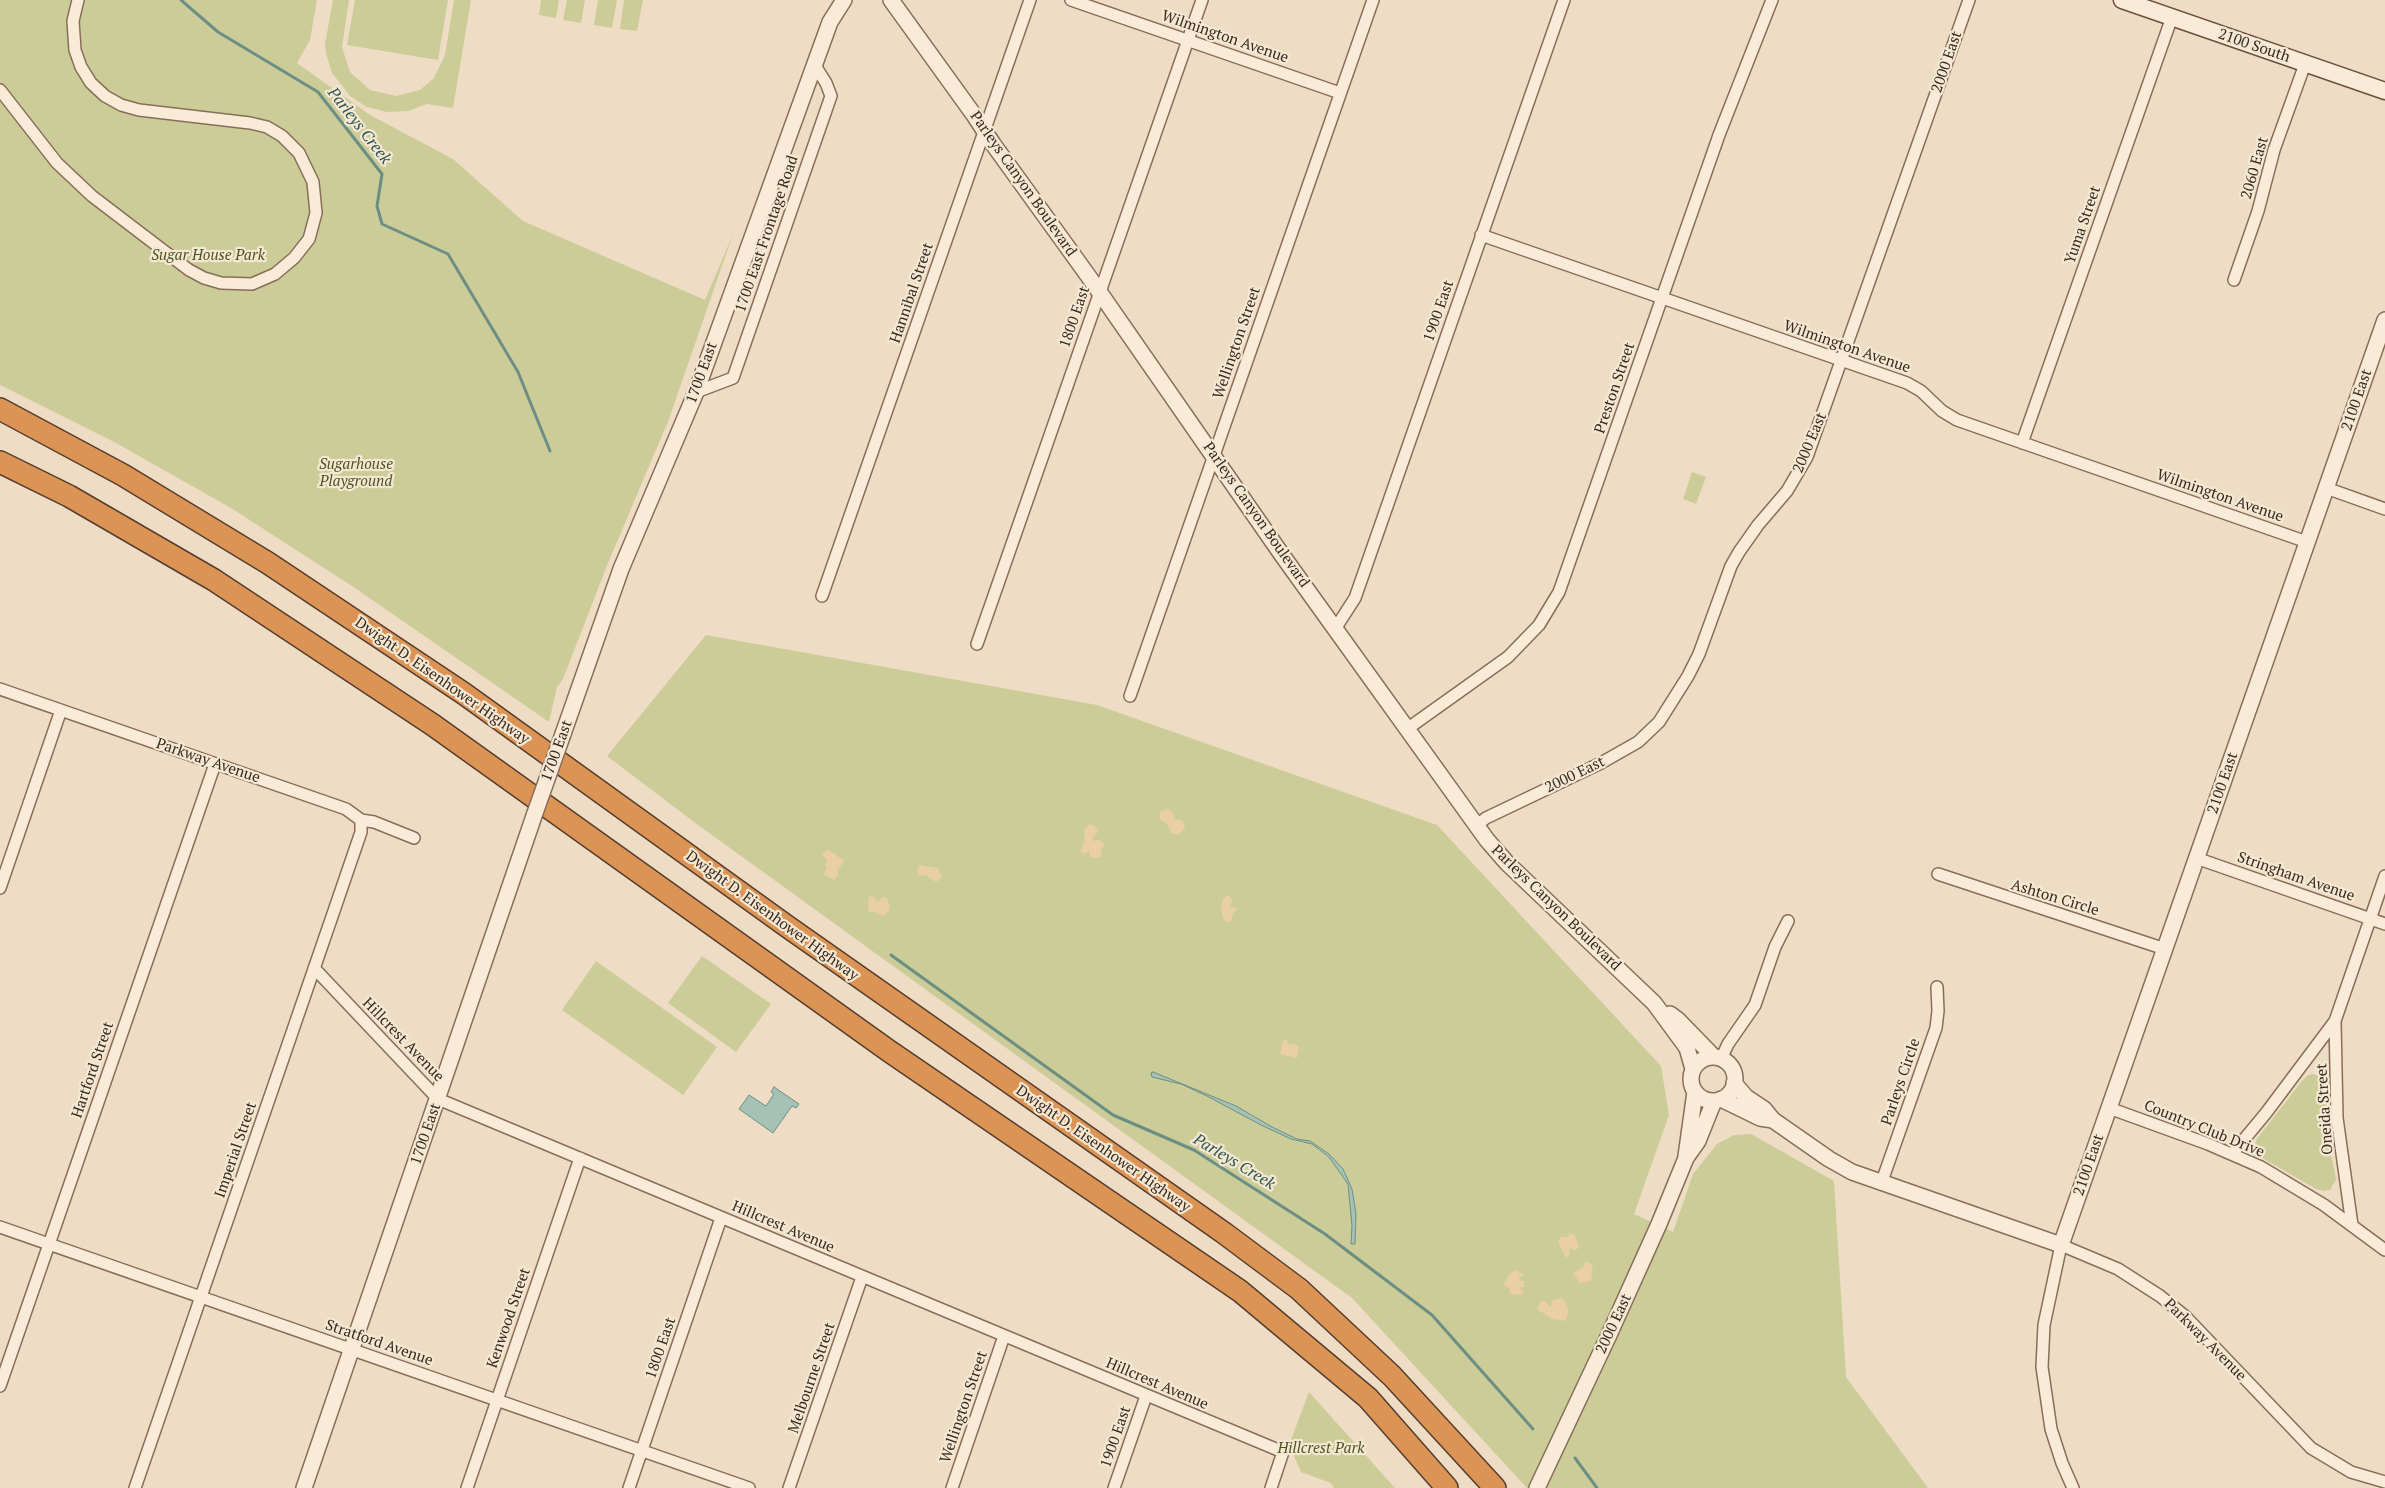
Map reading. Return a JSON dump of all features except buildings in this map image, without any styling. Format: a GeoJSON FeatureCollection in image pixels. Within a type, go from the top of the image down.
{"type":"FeatureCollection","features":[{"type":"Feature","properties":{"kind":"highway","name":"Dwight D. Eisenhower Highway"},"geometry":{"type":"LineString","coordinates":[[0,408],[123,475],[268,562],[463,692],[796,933],[1224,1233],[1299,1289],[1378,1363],[1491,1484]]}},
{"type":"Feature","properties":{"kind":"highway"},"geometry":{"type":"LineString","coordinates":[[0,462],[69,496],[214,580],[433,725],[889,1051],[1240,1291],[1368,1398],[1447,1488]]}},
{"type":"Feature","properties":{"kind":"main road","name":"2100 South"},"geometry":{"type":"LineString","coordinates":[[2122,0],[2385,91]]}},
{"type":"Feature","properties":{"kind":"street"},"geometry":{"type":"LineString","coordinates":[[0,90],[57,163],[92,196],[189,270],[204,278],[221,283],[252,284],[275,274],[294,258],[309,239],[316,213],[316,197],[307,167],[300,152],[282,136],[267,127],[250,123],[139,110],[121,106],[106,96],[92,83],[81,67],[75,50],[73,21],[78,0]]}},
{"type":"Feature","properties":{"kind":"street","name":"1700 East"},"geometry":{"type":"LineString","coordinates":[[830,22],[831,0]]}},
{"type":"Feature","properties":{"kind":"street","name":"1700 East"},"geometry":{"type":"LineString","coordinates":[[304,1488],[535,814],[621,570],[696,392],[830,22],[844,0]]}},
{"type":"Feature","properties":{"kind":"street","name":"Parleys Canyon Boulevard"},"geometry":{"type":"LineString","coordinates":[[891,0],[1477,826],[1507,863],[1654,1003],[1678,1020],[1718,1058]]}},
{"type":"Feature","properties":{"kind":"street","name":"Hannibal Street"},"geometry":{"type":"LineString","coordinates":[[822,596],[1030,0]]}},
{"type":"Feature","properties":{"kind":"street","name":"Wilmington Avenue"},"geometry":{"type":"LineString","coordinates":[[1071,0],[1340,93]]}},
{"type":"Feature","properties":{"kind":"street","name":"1800 East"},"geometry":{"type":"LineString","coordinates":[[977,644],[1202,0]]}},
{"type":"Feature","properties":{"kind":"street","name":"Wellington Street"},"geometry":{"type":"LineString","coordinates":[[1130,696],[1373,0]]}},
{"type":"Feature","properties":{"kind":"street","name":"1900 East"},"geometry":{"type":"LineString","coordinates":[[1335,628],[1354,598],[1564,0]]}},
{"type":"Feature","properties":{"kind":"street","name":"Preston Street"},"geometry":{"type":"LineString","coordinates":[[1407,729],[1508,657],[1530,636],[1553,603],[1566,572],[1719,135],[1772,0]]}},
{"type":"Feature","properties":{"kind":"street","name":"2000 East"},"geometry":{"type":"LineString","coordinates":[[1477,826],[1486,818],[1623,751],[1649,734],[1660,722],[1699,654],[1731,566],[1758,524],[1788,491],[1807,457],[1968,0]]}},
{"type":"Feature","properties":{"kind":"street","name":"Yuma Street"},"geometry":{"type":"LineString","coordinates":[[2022,443],[2172,17]]}},
{"type":"Feature","properties":{"kind":"street","name":"1700 East Frontage Road"},"geometry":{"type":"LineString","coordinates":[[696,392],[733,378],[831,96],[826,82],[814,64]]}},
{"type":"Feature","properties":{"kind":"street","name":"2060 East"},"geometry":{"type":"LineString","coordinates":[[2234,280],[2258,210],[2277,142],[2305,64]]}},
{"type":"Feature","properties":{"kind":"street","name":"Wilmington Avenue"},"geometry":{"type":"LineString","coordinates":[[1481,235],[1907,383],[1921,391],[1942,411],[1957,420],[2307,542]]}},
{"type":"Feature","properties":{"kind":"street","name":"2100 East"},"geometry":{"type":"LineString","coordinates":[[2061,1245],[2385,320]]}},
{"type":"Feature","properties":{"kind":"street"},"geometry":{"type":"LineString","coordinates":[[2326,488],[2385,509]]}},
{"type":"Feature","properties":{"kind":"street","name":"Parkway Avenue"},"geometry":{"type":"LineString","coordinates":[[0,689],[351,811],[361,820],[374,822],[414,838]]}},
{"type":"Feature","properties":{"kind":"street"},"geometry":{"type":"LineString","coordinates":[[0,888],[61,710]]}},
{"type":"Feature","properties":{"kind":"street","name":"Hartford Street"},"geometry":{"type":"LineString","coordinates":[[0,1386],[215,764]]}},
{"type":"Feature","properties":{"kind":"street","name":"Imperial Street"},"geometry":{"type":"LineString","coordinates":[[135,1488],[361,832],[361,820]]}},
{"type":"Feature","properties":{"kind":"street","name":"Stringham Avenue"},"geometry":{"type":"LineString","coordinates":[[2196,858],[2385,924]]}},
{"type":"Feature","properties":{"kind":"street","name":"Ashton Circle"},"geometry":{"type":"LineString","coordinates":[[1938,874],[2164,949]]}},
{"type":"Feature","properties":{"kind":"street","name":"Oneida Street"},"geometry":{"type":"LineString","coordinates":[[2232,1154],[2266,1113],[2335,1021],[2385,876]]}},
{"type":"Feature","properties":{"kind":"street"},"geometry":{"type":"LineString","coordinates":[[1718,1058],[1755,1005],[1775,947],[1788,921]]}},
{"type":"Feature","properties":{"kind":"street","name":"Hillcrest Avenue"},"geometry":{"type":"LineString","coordinates":[[314,968],[438,1098],[1283,1452],[1271,1488]]}},
{"type":"Feature","properties":{"kind":"street","name":"Parleys Circle"},"geometry":{"type":"LineString","coordinates":[[1881,1184],[1936,1028],[1938,1011],[1937,987]]}},
{"type":"Feature","properties":{"kind":"street","name":"Parleys Canyon Boulevard"},"geometry":{"type":"LineString","coordinates":[[1654,1003],[1687,1048],[1693,1069]]}},
{"type":"Feature","properties":{"kind":"street","name":"Oneida Street"},"geometry":{"type":"LineString","coordinates":[[2335,1021],[2337,1118],[2352,1225]]}},
{"type":"Feature","properties":{"kind":"street"},"geometry":{"type":"LineString","coordinates":[[1718,1058],[1732,1068],[1734,1082],[1746,1097],[1764,1109],[1773,1120],[1760,1118],[1718,1100],[1700,1097],[1695,1092],[1691,1078],[1693,1069],[1701,1060],[1718,1058]]}},
{"type":"Feature","properties":{"kind":"street"},"geometry":{"type":"LineString","coordinates":[[1718,1100],[1728,1095],[1734,1082]]}},
{"type":"Feature","properties":{"kind":"street","name":"2000 East"},"geometry":{"type":"LineString","coordinates":[[1686,1158],[1695,1092]]}},
{"type":"Feature","properties":{"kind":"street","name":"2000 East"},"geometry":{"type":"LineString","coordinates":[[1537,1488],[1634,1282],[1686,1158],[1698,1141],[1718,1100]]}},
{"type":"Feature","properties":{"kind":"street","name":"Country Club Drive"},"geometry":{"type":"LineString","coordinates":[[2109,1108],[2232,1154],[2290,1183],[2385,1250]]}},
{"type":"Feature","properties":{"kind":"street","name":"Parkway Avenue"},"geometry":{"type":"LineString","coordinates":[[1773,1120],[1829,1159],[1864,1178],[2061,1245],[2118,1269],[2160,1296],[2186,1317],[2311,1448],[2351,1472],[2385,1482]]}},
{"type":"Feature","properties":{"kind":"street","name":"Kenwood Street"},"geometry":{"type":"LineString","coordinates":[[467,1488],[580,1158]]}},
{"type":"Feature","properties":{"kind":"street","name":"1800 East"},"geometry":{"type":"LineString","coordinates":[[629,1488],[722,1218]]}},
{"type":"Feature","properties":{"kind":"street","name":"Stratford Avenue"},"geometry":{"type":"LineString","coordinates":[[0,1227],[749,1488]]}},
{"type":"Feature","properties":{"kind":"street"},"geometry":{"type":"LineString","coordinates":[[2061,1245],[2044,1325],[2042,1367],[2051,1429],[2062,1463],[2074,1488]]}},
{"type":"Feature","properties":{"kind":"street","name":"Melbourne Street"},"geometry":{"type":"LineString","coordinates":[[789,1488],[862,1277]]}},
{"type":"Feature","properties":{"kind":"street","name":"Wellington Street"},"geometry":{"type":"LineString","coordinates":[[952,1488],[1004,1336]]}},
{"type":"Feature","properties":{"kind":"street","name":"1900 East"},"geometry":{"type":"LineString","coordinates":[[1114,1488],[1146,1396]]}},
{"type":"Feature","properties":{"kind":"green space","name":"Sugar House Park"},"geometry":{"type":"Polygon","coordinates":[[[0,0],[317,0],[310,40],[297,63],[370,115],[453,159],[523,221],[705,300],[733,234],[669,419],[608,563],[563,679],[557,687],[549,722],[352,586],[231,508],[116,443],[0,385],[0,0]]]}},
{"type":"Feature","properties":{"kind":"green space"},"geometry":{"type":"Polygon","coordinates":[[[333,0],[349,0],[342,47],[350,72],[370,90],[396,96],[420,90],[434,78],[445,55],[454,0],[471,0],[453,108],[427,104],[408,111],[387,112],[367,107],[350,96],[332,73],[326,54],[325,44],[333,0]]]}},
{"type":"Feature","properties":{"kind":"green space"},"geometry":{"type":"Polygon","coordinates":[[[355,0],[448,0],[438,60],[347,45],[355,0]]]}},
{"type":"Feature","properties":{"kind":"green space"},"geometry":{"type":"Polygon","coordinates":[[[541,0],[559,0],[556,18],[539,15],[541,0]]]}},
{"type":"Feature","properties":{"kind":"green space"},"geometry":{"type":"Polygon","coordinates":[[[567,0],[585,0],[581,23],[563,20],[567,0]]]}},
{"type":"Feature","properties":{"kind":"green space"},"geometry":{"type":"Polygon","coordinates":[[[598,0],[617,0],[612,28],[594,25],[598,0]]]}},
{"type":"Feature","properties":{"kind":"green space"},"geometry":{"type":"Polygon","coordinates":[[[624,0],[643,0],[637,31],[620,29],[624,0]]]}},
{"type":"Feature","properties":{"kind":"green space"},"geometry":{"type":"Polygon","coordinates":[[[1692,472],[1706,477],[1696,504],[1683,499],[1692,472]]]}},
{"type":"Feature","properties":{"kind":"green space"},"geometry":{"type":"Polygon","coordinates":[[[706,635],[1097,705],[1437,825],[1661,1066],[1669,1115],[1634,1214],[1673,1232],[1693,1174],[1717,1144],[1734,1135],[1751,1134],[1834,1181],[1846,1377],[1928,1488],[1527,1488],[1352,1298],[694,822],[607,756],[706,635]]]}},
{"type":"Feature","properties":{"kind":"green space"},"geometry":{"type":"Polygon","coordinates":[[[702,956],[771,1004],[736,1052],[668,1003],[702,956]]]}},
{"type":"Feature","properties":{"kind":"green space"},"geometry":{"type":"Polygon","coordinates":[[[596,961],[717,1047],[683,1095],[562,1010],[596,961]]]}},
{"type":"Feature","properties":{"kind":"green space"},"geometry":{"type":"Polygon","coordinates":[[[2314,1074],[2324,1079],[2326,1087],[2327,1138],[2336,1180],[2330,1190],[2323,1191],[2316,1189],[2259,1156],[2255,1147],[2256,1140],[2302,1081],[2308,1075],[2314,1074]]]}},
{"type":"Feature","properties":{"kind":"green space","name":"Hillcrest Park"},"geometry":{"type":"Polygon","coordinates":[[[1309,1392],[1395,1488],[1334,1488],[1331,1483],[1301,1472],[1289,1445],[1309,1392]]]}},
{"type":"Feature","properties":{"kind":"sand"},"geometry":{"type":"Polygon","coordinates":[[[1168,809],[1173,813],[1175,820],[1181,819],[1184,824],[1185,829],[1177,835],[1171,833],[1167,824],[1159,819],[1161,811],[1168,809]]]}},
{"type":"Feature","properties":{"kind":"sand"},"geometry":{"type":"Polygon","coordinates":[[[1090,824],[1096,827],[1098,832],[1093,837],[1093,841],[1100,840],[1105,845],[1100,850],[1102,855],[1099,858],[1090,857],[1089,851],[1084,854],[1080,852],[1085,840],[1084,830],[1090,824]]]}},
{"type":"Feature","properties":{"kind":"sand"},"geometry":{"type":"Polygon","coordinates":[[[828,849],[844,861],[838,870],[838,876],[834,880],[823,874],[827,869],[825,865],[827,860],[822,855],[828,849]]]}},
{"type":"Feature","properties":{"kind":"sand"},"geometry":{"type":"Polygon","coordinates":[[[920,865],[938,868],[942,878],[936,882],[925,875],[919,876],[917,870],[920,865]]]}},
{"type":"Feature","properties":{"kind":"sand"},"geometry":{"type":"Polygon","coordinates":[[[870,896],[874,897],[878,902],[882,897],[887,898],[890,906],[889,911],[883,916],[875,912],[869,912],[868,900],[870,896]]]}},
{"type":"Feature","properties":{"kind":"sand"},"geometry":{"type":"Polygon","coordinates":[[[1226,896],[1230,896],[1232,901],[1230,908],[1235,907],[1237,910],[1233,913],[1231,921],[1227,923],[1221,910],[1223,899],[1226,896]]]}},
{"type":"Feature","properties":{"kind":"sand"},"geometry":{"type":"Polygon","coordinates":[[[1286,1039],[1290,1045],[1295,1044],[1299,1047],[1297,1058],[1280,1054],[1283,1041],[1286,1039]]]}},
{"type":"Feature","properties":{"kind":"sand"},"geometry":{"type":"Polygon","coordinates":[[[1570,1233],[1575,1235],[1579,1247],[1575,1251],[1569,1247],[1570,1254],[1566,1258],[1558,1242],[1561,1237],[1568,1237],[1570,1233]]]}},
{"type":"Feature","properties":{"kind":"sand"},"geometry":{"type":"Polygon","coordinates":[[[1586,1261],[1593,1265],[1591,1274],[1593,1278],[1589,1282],[1580,1283],[1573,1273],[1583,1267],[1586,1261]]]}},
{"type":"Feature","properties":{"kind":"sand"},"geometry":{"type":"Polygon","coordinates":[[[1515,1270],[1523,1274],[1523,1276],[1518,1278],[1524,1282],[1524,1287],[1519,1287],[1524,1292],[1520,1295],[1510,1294],[1510,1289],[1504,1285],[1508,1275],[1515,1270]]]}},
{"type":"Feature","properties":{"kind":"sand"},"geometry":{"type":"Polygon","coordinates":[[[1563,1298],[1569,1311],[1565,1321],[1552,1319],[1537,1309],[1541,1300],[1550,1307],[1553,1300],[1563,1298]]]}},
{"type":"Feature","properties":{"kind":"shaded area"},"geometry":{"type":"Polygon","coordinates":[[[1153,1072],[1236,1106],[1297,1139],[1310,1141],[1329,1154],[1343,1169],[1352,1189],[1356,1214],[1355,1244],[1351,1244],[1352,1226],[1348,1184],[1329,1157],[1312,1144],[1291,1139],[1181,1084],[1152,1077],[1151,1073],[1153,1072]]]}},
{"type":"Feature","properties":{"kind":"shaded area"},"geometry":{"type":"Polygon","coordinates":[[[774,1087],[799,1104],[796,1108],[792,1106],[773,1133],[739,1109],[749,1095],[766,1106],[774,1094],[771,1092],[774,1087]]]}},
{"type":"Feature","properties":{"kind":"waterway","name":"Parleys Creek"},"geometry":{"type":"LineString","coordinates":[[181,0],[218,32],[318,92],[382,174],[377,206],[382,224],[448,254],[518,372],[550,451]]}},
{"type":"Feature","properties":{"kind":"waterway","name":"Parleys Creek"},"geometry":{"type":"LineString","coordinates":[[891,955],[1113,1115],[1194,1150],[1325,1234],[1432,1315],[1533,1429]]}},
{"type":"Feature","properties":{"kind":"waterway","name":"Parleys Creek"},"geometry":{"type":"LineString","coordinates":[[1575,1458],[1597,1488]]}},
{"type":"Feature","properties":{"kind":"park label","name":"Sugarhouse Playground"},"geometry":{"type":"Point","coordinates":[356,474]}}]}
